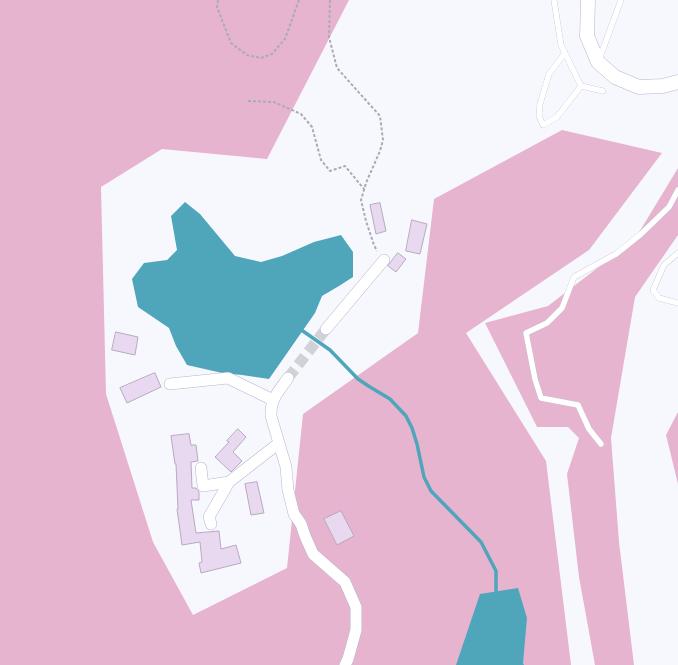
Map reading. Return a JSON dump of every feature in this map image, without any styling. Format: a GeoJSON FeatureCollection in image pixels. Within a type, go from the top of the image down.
{"type":"FeatureCollection","features":[{"type":"Feature","properties":{"kind":"street"},"geometry":{"type":"LineString","coordinates":[[588,0],[587,36],[598,62],[615,77],[639,87],[663,86],[678,82]]}},
{"type":"Feature","properties":{"kind":"street"},"geometry":{"type":"LineString","coordinates":[[326,329],[384,260]]}},
{"type":"Feature","properties":{"kind":"street"},"geometry":{"type":"LineString","coordinates":[[170,384],[228,378],[273,400]]}},
{"type":"Feature","properties":{"kind":"street"},"geometry":{"type":"LineString","coordinates":[[288,378],[273,400],[270,407],[271,416],[286,467],[288,490],[294,514],[301,524],[313,554],[345,582],[356,607],[356,630],[345,665]]}},
{"type":"Feature","properties":{"kind":"street"},"geometry":{"type":"LineString","coordinates":[[211,524],[209,517],[229,482],[279,443]]}},
{"type":"Feature","properties":{"kind":"street"},"geometry":{"type":"LineString","coordinates":[[201,468],[203,486],[229,482]]}},
{"type":"Feature","properties":{"kind":"lane"},"geometry":{"type":"LineString","coordinates":[[554,0],[561,45],[580,86]]}},
{"type":"Feature","properties":{"kind":"lane"},"geometry":{"type":"LineString","coordinates":[[598,62],[621,0]]}},
{"type":"Feature","properties":{"kind":"lane"},"geometry":{"type":"LineString","coordinates":[[565,53],[549,74],[540,104],[539,116],[543,125],[557,117],[580,86]]}},
{"type":"Feature","properties":{"kind":"lane"},"geometry":{"type":"LineString","coordinates":[[580,86],[603,91]]}},
{"type":"Feature","properties":{"kind":"lane"},"geometry":{"type":"LineString","coordinates":[[601,444],[589,429],[578,405],[541,398],[535,379],[526,333],[547,322],[562,308],[574,277],[616,254],[641,234],[669,207],[678,190]]}},
{"type":"Feature","properties":{"kind":"lane"},"geometry":{"type":"LineString","coordinates":[[678,252],[664,265],[653,290],[659,298],[678,302]]}},
{"type":"Feature","properties":{"kind":"path"},"geometry":{"type":"LineString","coordinates":[[218,0],[217,7],[231,43],[247,54],[261,58],[272,54],[284,39],[299,0]]}},
{"type":"Feature","properties":{"kind":"path"},"geometry":{"type":"LineString","coordinates":[[330,0],[329,37],[337,68],[380,116],[383,140],[361,200],[374,245],[384,260]]}},
{"type":"Feature","properties":{"kind":"path"},"geometry":{"type":"LineString","coordinates":[[248,101],[274,102],[301,114],[312,127],[321,160],[330,171],[345,166],[364,189]]}},
{"type":"Feature","properties":{"kind":"shaded area"},"geometry":{"type":"Polygon","coordinates":[[[0,0],[349,0],[267,159],[162,149],[101,187],[106,394],[153,542],[193,615],[287,568],[303,414],[418,333],[434,199],[562,130],[662,153],[589,250],[466,333],[546,461],[571,665],[0,665],[0,0]]]}},
{"type":"Feature","properties":{"kind":"shaded area"},"geometry":{"type":"Polygon","coordinates":[[[678,168],[678,235],[635,297],[611,438],[619,542],[634,665],[595,665],[579,577],[567,474],[579,438],[568,427],[537,427],[485,323],[548,306],[635,239],[678,168]]]}},
{"type":"Feature","properties":{"kind":"shaded area"},"geometry":{"type":"Polygon","coordinates":[[[678,412],[678,484],[666,435],[678,412]]]}},
{"type":"Feature","properties":{"kind":"water"},"geometry":{"type":"Polygon","coordinates":[[[185,202],[200,214],[235,256],[261,262],[282,256],[314,242],[341,235],[353,252],[353,277],[322,296],[315,313],[269,379],[222,373],[187,365],[176,346],[169,328],[138,307],[132,279],[144,263],[167,260],[177,250],[171,216],[185,202]]]}},
{"type":"Feature","properties":{"kind":"water"},"geometry":{"type":"Polygon","coordinates":[[[518,588],[527,618],[524,665],[456,665],[480,594],[518,588]]]}},
{"type":"Feature","properties":{"kind":"building"},"geometry":{"type":"Polygon","coordinates":[[[380,203],[386,231],[376,234],[370,205],[380,203]]]}},
{"type":"Feature","properties":{"kind":"building"},"geometry":{"type":"Polygon","coordinates":[[[412,220],[427,224],[420,254],[406,251],[412,220]]]}},
{"type":"Feature","properties":{"kind":"building"},"geometry":{"type":"Polygon","coordinates":[[[398,253],[406,259],[396,272],[388,266],[398,253]]]}},
{"type":"Feature","properties":{"kind":"building"},"geometry":{"type":"Polygon","coordinates":[[[116,332],[138,337],[135,355],[112,350],[116,332]]]}},
{"type":"Feature","properties":{"kind":"building"},"geometry":{"type":"Polygon","coordinates":[[[155,373],[161,387],[127,403],[120,388],[155,373]]]}},
{"type":"Feature","properties":{"kind":"building"},"geometry":{"type":"Polygon","coordinates":[[[238,429],[246,437],[233,452],[242,461],[231,472],[215,457],[229,442],[227,441],[238,429]]]}},
{"type":"Feature","properties":{"kind":"building"},"geometry":{"type":"Polygon","coordinates":[[[189,434],[191,445],[196,445],[198,461],[191,462],[192,488],[196,488],[199,492],[199,500],[191,500],[196,533],[219,531],[221,549],[236,545],[241,563],[201,573],[199,563],[202,562],[200,542],[182,545],[177,509],[176,464],[171,436],[189,434]]]}},
{"type":"Feature","properties":{"kind":"building"},"geometry":{"type":"Polygon","coordinates":[[[257,482],[264,513],[251,515],[245,484],[257,482]]]}},
{"type":"Feature","properties":{"kind":"building"},"geometry":{"type":"Polygon","coordinates":[[[341,511],[354,536],[337,545],[324,519],[341,511]]]}},
{"type":"Feature","properties":{"kind":"waterway"},"geometry":{"type":"LineString","coordinates":[[300,329],[330,350],[358,379],[390,399],[406,416],[417,444],[424,477],[431,491],[481,542],[496,571],[496,595]]}},
{"type":"Feature","properties":{"kind":"tunnel"},"geometry":{"type":"LineString","coordinates":[[288,378],[326,329]]}}]}
